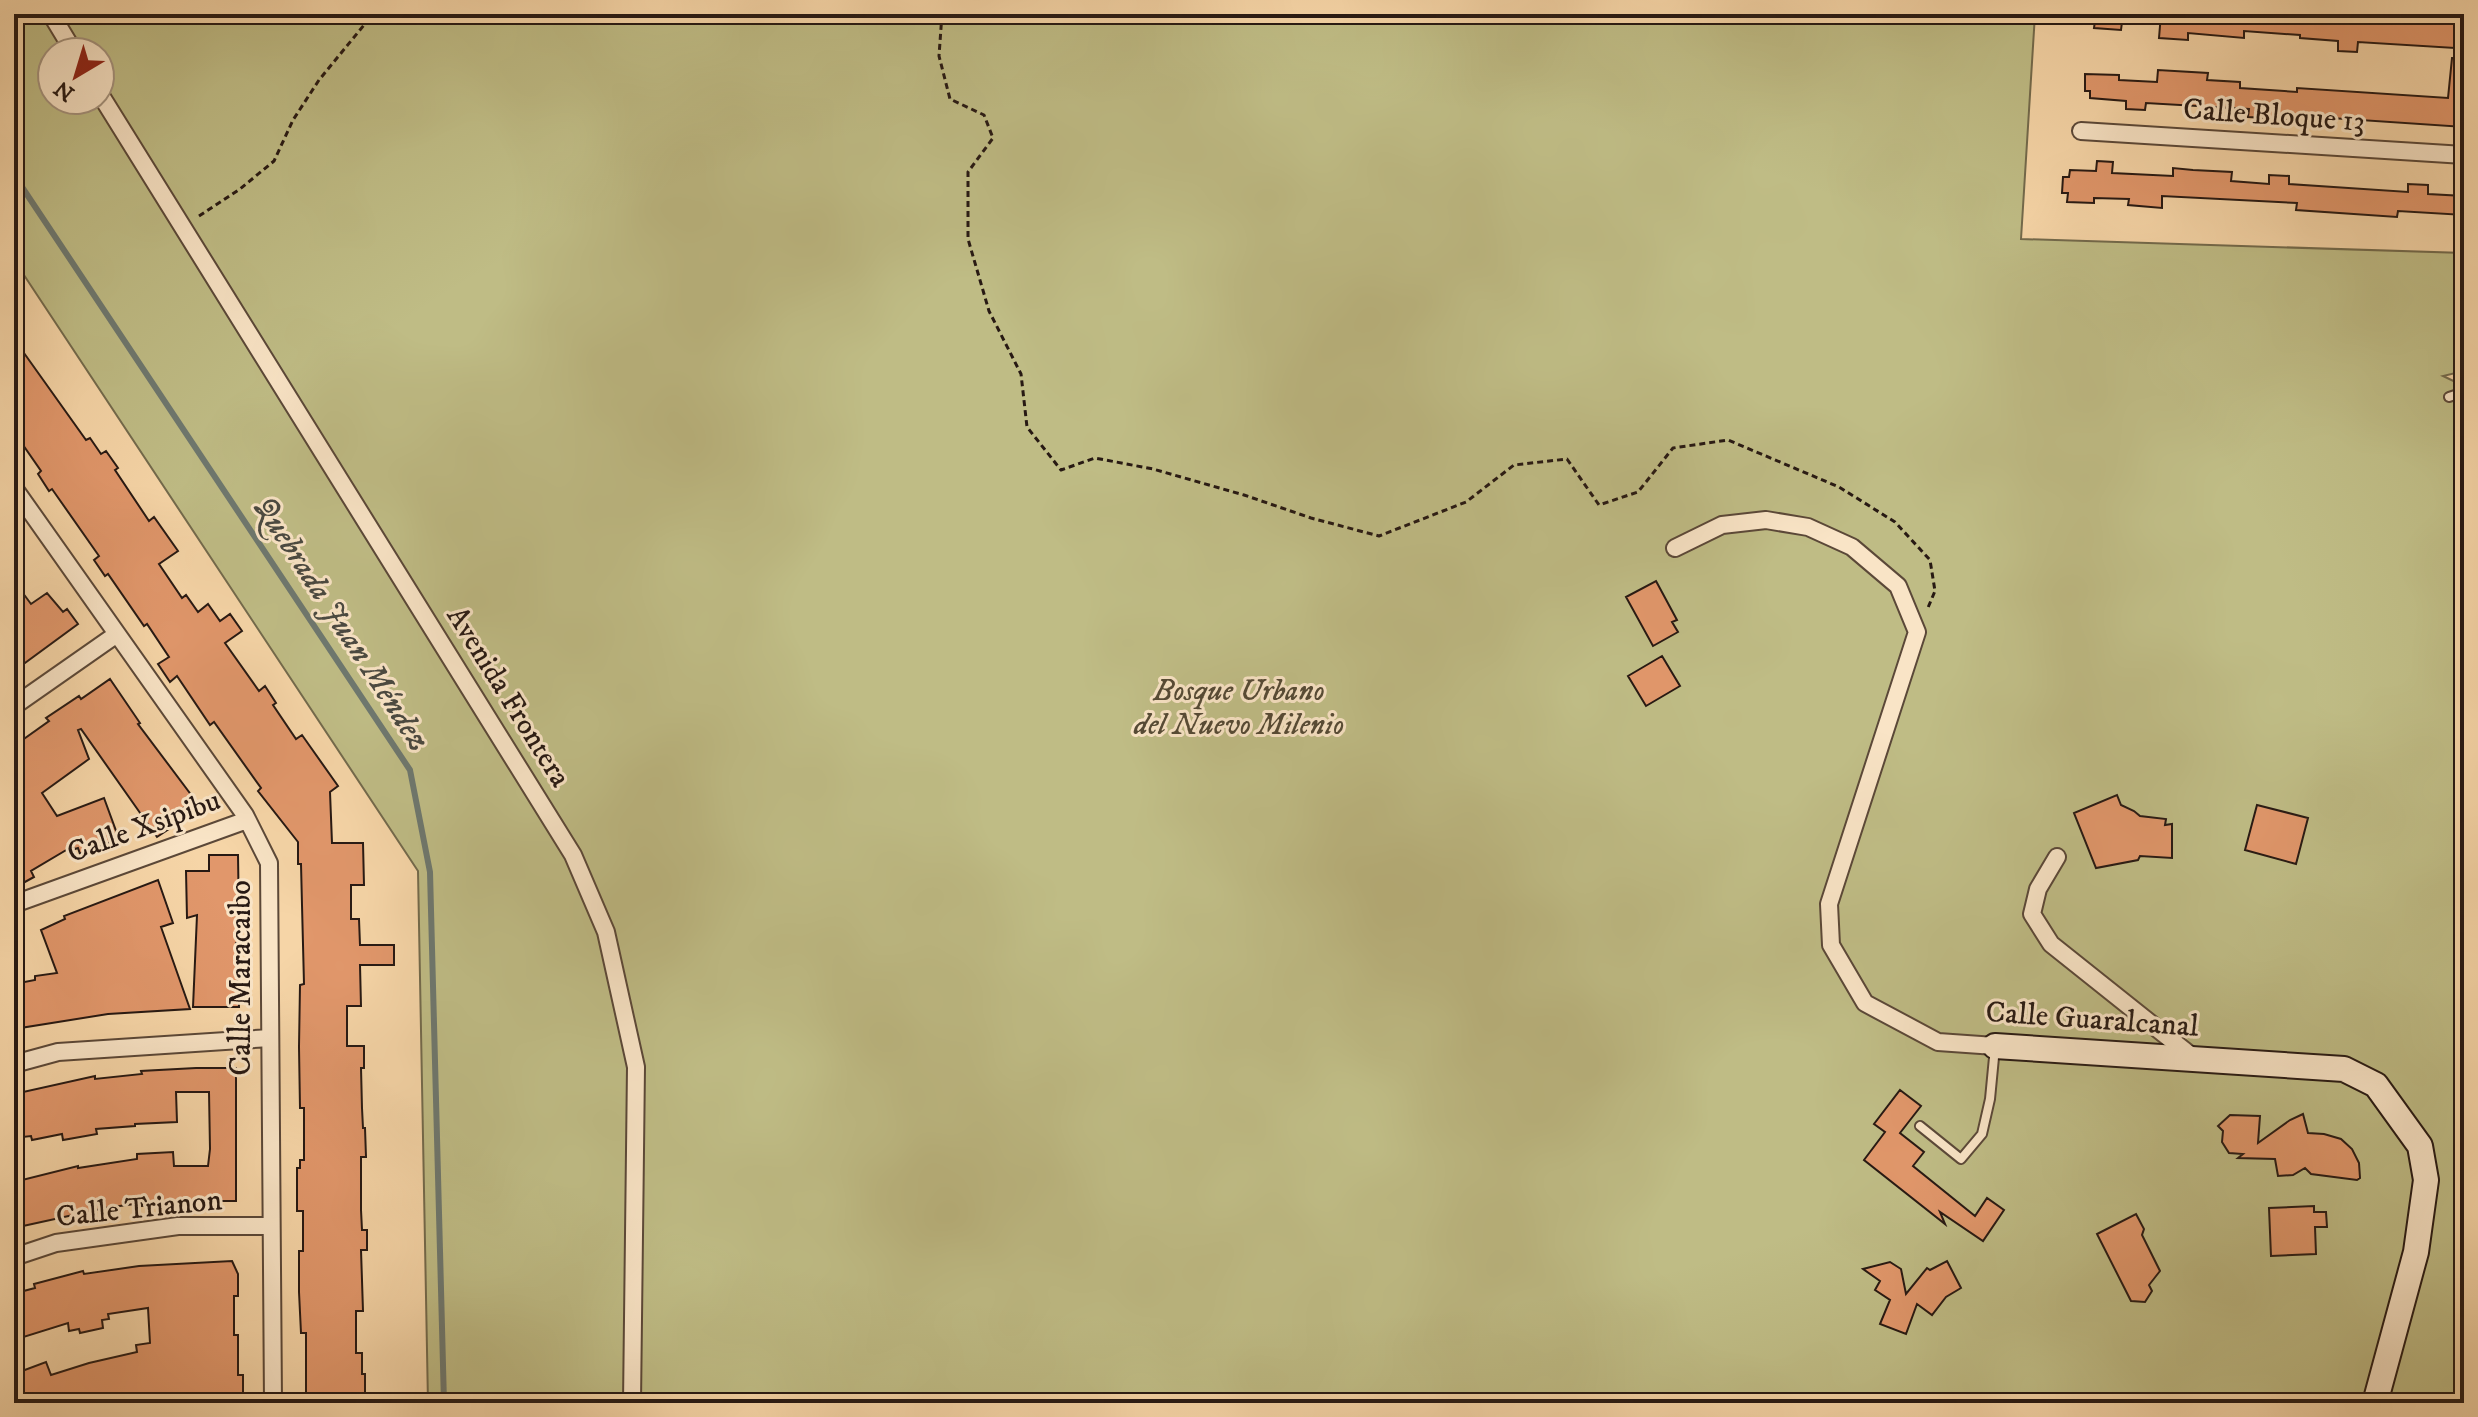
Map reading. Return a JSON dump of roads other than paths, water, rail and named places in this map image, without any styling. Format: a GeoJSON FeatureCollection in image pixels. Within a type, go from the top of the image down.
{"type":"FeatureCollection","features":[{"type":"Feature","properties":{"kind":"street"},"geometry":{"type":"LineString","coordinates":[[51,14],[64,36]]}},
{"type":"Feature","properties":{"kind":"street","name":"Avenida Frontera"},"geometry":{"type":"LineString","coordinates":[[114,116],[573,855],[606,932],[636,1067],[632,1403]]}},
{"type":"Feature","properties":{"kind":"street","name":"Calle Bloque 13"},"geometry":{"type":"LineString","coordinates":[[2081,131],[2464,155]]}},
{"type":"Feature","properties":{"kind":"street","name":"Calle Maracaibo"},"geometry":{"type":"LineString","coordinates":[[14,488],[247,820],[269,863],[273,1403]]}},
{"type":"Feature","properties":{"kind":"street","name":"Calle Guaralcanal"},"geometry":{"type":"LineString","coordinates":[[1675,548],[1722,525],[1766,520],[1808,527],[1852,547],[1898,586],[1917,632],[1829,904],[1831,945],[1865,1003],[1938,1042],[2344,1069],[2376,1085],[2420,1146],[2426,1180],[2416,1252],[2375,1403]]}},
{"type":"Feature","properties":{"kind":"street"},"geometry":{"type":"LineString","coordinates":[[14,706],[117,634]]}},
{"type":"Feature","properties":{"kind":"street","name":"Calle Xsipibu"},"geometry":{"type":"LineString","coordinates":[[14,904],[247,820]]}},
{"type":"Feature","properties":{"kind":"street"},"geometry":{"type":"LineString","coordinates":[[2057,857],[2038,889],[2032,914],[2051,944],[2196,1059]]}},
{"type":"Feature","properties":{"kind":"street"},"geometry":{"type":"LineString","coordinates":[[14,1064],[58,1052],[270,1038]]}},
{"type":"Feature","properties":{"kind":"street","name":"Calle Trianon"},"geometry":{"type":"LineString","coordinates":[[14,1257],[56,1243],[178,1226],[271,1226]]}},
{"type":"Feature","properties":{"kind":"lane"},"geometry":{"type":"LineString","coordinates":[[2449,397],[2464,392]]}},
{"type":"Feature","properties":{"kind":"lane"},"geometry":{"type":"LineString","coordinates":[[1920,1126],[1961,1159],[1982,1134],[1990,1099],[1995,1046]]}},
{"type":"Feature","properties":{"kind":"waterway","name":"Quebrada Juan Méndez"},"geometry":{"type":"LineString","coordinates":[[14,175],[410,770],[430,872],[444,1403]]}},
{"type":"Feature","properties":{"kind":"park label","name":"Bosque Urbano del Nuevo Milenio"},"geometry":{"type":"Point","coordinates":[1239,708]}}]}
